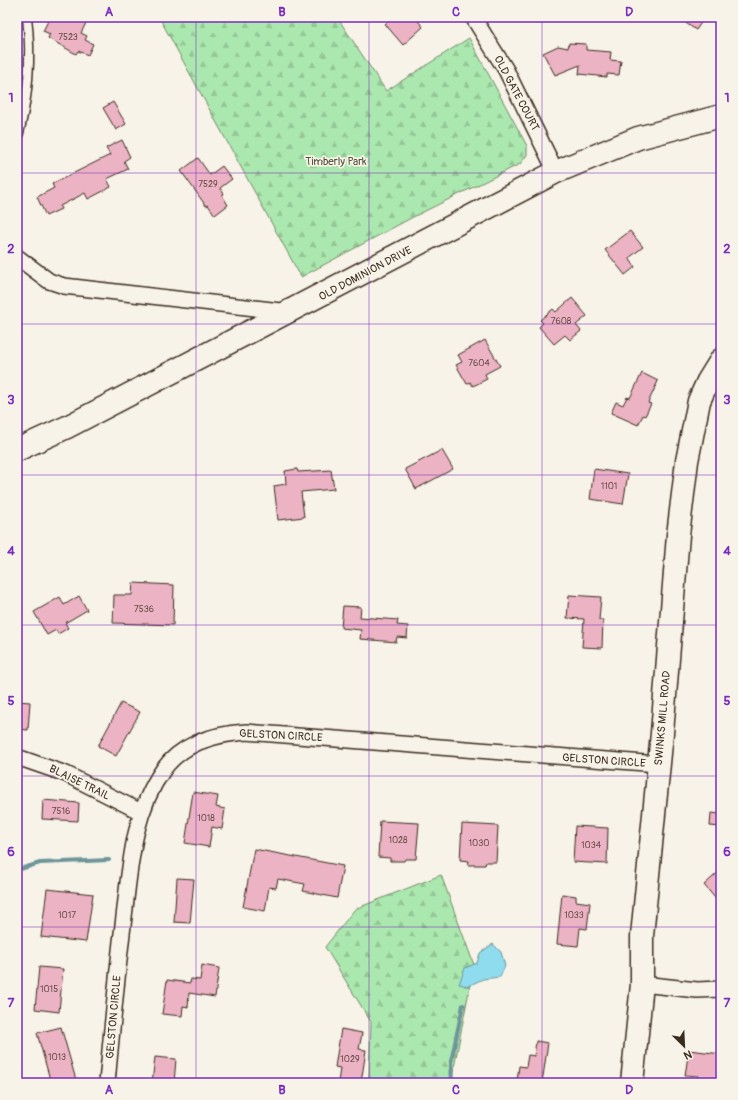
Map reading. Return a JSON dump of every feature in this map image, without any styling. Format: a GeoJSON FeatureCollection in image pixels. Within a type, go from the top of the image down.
{"type":"FeatureCollection","features":[{"type":"Feature","properties":{"kind":"main road","name":"OLD DOMINION DRIVE"},"geometry":{"type":"LineString","coordinates":[[17,450],[67,427],[290,312],[556,172],[638,138],[721,116]]}},
{"type":"Feature","properties":{"kind":"main road","name":"SWINKS MILL ROAD"},"geometry":{"type":"LineString","coordinates":[[632,1083],[642,984],[642,936],[678,536],[687,461],[699,401],[708,381],[721,360]]}},
{"type":"Feature","properties":{"kind":"street","name":"OLD GATE COURT"},"geometry":{"type":"LineString","coordinates":[[473,17],[506,70],[556,172]]}},
{"type":"Feature","properties":{"kind":"street"},"geometry":{"type":"LineString","coordinates":[[17,257],[49,281],[64,286],[290,312]]}},
{"type":"Feature","properties":{"kind":"street","name":"GELSTON CIRCLE"},"geometry":{"type":"LineString","coordinates":[[107,1083],[112,1020],[130,868],[141,812],[151,790],[164,769],[175,757],[191,746],[209,738],[228,733],[246,732],[658,764]]}},
{"type":"Feature","properties":{"kind":"street","name":"BLAISE TRAIL"},"geometry":{"type":"LineString","coordinates":[[17,757],[66,774],[141,812]]}},
{"type":"Feature","properties":{"kind":"street"},"geometry":{"type":"LineString","coordinates":[[642,984],[697,990],[721,989]]}},
{"type":"Feature","properties":{"kind":"lane"},"geometry":{"type":"LineString","coordinates":[[17,142],[25,114],[29,67],[27,17]]}},
{"type":"Feature","properties":{"kind":"green space","name":"Timberly Park"},"geometry":{"type":"Polygon","coordinates":[[[159,17],[337,17],[386,91],[469,38],[527,146],[527,155],[520,164],[413,217],[301,277],[159,17]]]}},
{"type":"Feature","properties":{"kind":"green space"},"geometry":{"type":"Polygon","coordinates":[[[441,875],[474,965],[451,1083],[369,1083],[371,1022],[325,947],[355,909],[441,875]]]}},
{"type":"Feature","properties":{"kind":"water"},"geometry":{"type":"Polygon","coordinates":[[[493,944],[501,952],[505,966],[500,977],[483,979],[468,986],[459,984],[465,968],[477,963],[480,953],[493,944]]]}},
{"type":"Feature","properties":{"kind":"building"},"geometry":{"type":"Polygon","coordinates":[[[50,17],[89,17],[81,33],[87,36],[85,40],[93,44],[88,55],[78,51],[76,54],[48,38],[50,34],[43,31],[50,17]]]}},
{"type":"Feature","properties":{"kind":"building"},"geometry":{"type":"Polygon","coordinates":[[[393,17],[415,17],[423,27],[403,45],[385,24],[393,17]]]}},
{"type":"Feature","properties":{"kind":"building"},"geometry":{"type":"Polygon","coordinates":[[[677,17],[705,17],[696,30],[677,17]]]}},
{"type":"Feature","properties":{"kind":"building"},"geometry":{"type":"Polygon","coordinates":[[[569,43],[586,44],[586,50],[611,52],[610,60],[621,61],[619,75],[607,74],[607,77],[579,74],[580,65],[555,75],[543,53],[558,46],[568,48],[569,43]]]}},
{"type":"Feature","properties":{"kind":"building"},"geometry":{"type":"Polygon","coordinates":[[[113,102],[126,124],[116,130],[103,108],[113,102]]]}},
{"type":"Feature","properties":{"kind":"building"},"geometry":{"type":"Polygon","coordinates":[[[122,140],[130,157],[124,161],[128,169],[107,179],[111,187],[88,199],[85,193],[60,206],[61,209],[46,216],[37,197],[54,188],[52,184],[110,155],[106,148],[122,140]]]}},
{"type":"Feature","properties":{"kind":"building"},"geometry":{"type":"Polygon","coordinates":[[[198,158],[210,175],[222,166],[232,179],[220,188],[228,205],[215,215],[208,205],[206,206],[181,171],[198,158]]]}},
{"type":"Feature","properties":{"kind":"building"},"geometry":{"type":"Polygon","coordinates":[[[630,231],[643,247],[629,258],[635,267],[625,275],[605,250],[630,231]]]}},
{"type":"Feature","properties":{"kind":"building"},"geometry":{"type":"Polygon","coordinates":[[[572,298],[587,316],[576,325],[581,331],[570,340],[565,335],[554,344],[539,327],[543,323],[540,320],[553,309],[556,312],[572,298]]]}},
{"type":"Feature","properties":{"kind":"building"},"geometry":{"type":"Polygon","coordinates":[[[485,340],[500,366],[485,374],[487,379],[473,386],[470,382],[467,384],[456,365],[462,362],[458,355],[485,340]]]}},
{"type":"Feature","properties":{"kind":"building"},"geometry":{"type":"Polygon","coordinates":[[[642,373],[658,381],[648,403],[651,404],[645,416],[643,415],[638,425],[611,413],[616,402],[623,405],[627,397],[630,398],[642,373]]]}},
{"type":"Feature","properties":{"kind":"building"},"geometry":{"type":"Polygon","coordinates":[[[442,450],[453,469],[416,489],[405,469],[442,450]]]}},
{"type":"Feature","properties":{"kind":"building"},"geometry":{"type":"Polygon","coordinates":[[[297,469],[298,472],[331,470],[334,489],[301,492],[304,517],[278,520],[274,486],[286,484],[285,471],[297,469]]]}},
{"type":"Feature","properties":{"kind":"building"},"geometry":{"type":"Polygon","coordinates":[[[594,469],[628,474],[623,504],[590,499],[594,469]]]}},
{"type":"Feature","properties":{"kind":"building"},"geometry":{"type":"Polygon","coordinates":[[[133,583],[174,585],[173,625],[113,623],[114,595],[132,595],[133,583]]]}},
{"type":"Feature","properties":{"kind":"building"},"geometry":{"type":"Polygon","coordinates":[[[569,595],[601,597],[599,620],[603,620],[602,648],[582,647],[584,619],[567,618],[569,595]]]}},
{"type":"Feature","properties":{"kind":"building"},"geometry":{"type":"Polygon","coordinates":[[[79,596],[87,610],[65,623],[68,628],[58,634],[56,630],[47,635],[34,612],[60,597],[64,605],[79,596]]]}},
{"type":"Feature","properties":{"kind":"building"},"geometry":{"type":"Polygon","coordinates":[[[343,606],[361,607],[360,617],[398,620],[397,625],[408,626],[407,638],[397,637],[396,642],[360,639],[361,630],[341,628],[343,606]]]}},
{"type":"Feature","properties":{"kind":"building"},"geometry":{"type":"Polygon","coordinates":[[[17,701],[30,702],[28,730],[17,729],[17,701]]]}},
{"type":"Feature","properties":{"kind":"building"},"geometry":{"type":"Polygon","coordinates":[[[121,703],[140,712],[116,756],[98,746],[121,703]]]}},
{"type":"Feature","properties":{"kind":"building"},"geometry":{"type":"Polygon","coordinates":[[[193,792],[218,796],[216,807],[225,809],[222,829],[212,827],[209,847],[185,843],[193,792]]]}},
{"type":"Feature","properties":{"kind":"building"},"geometry":{"type":"Polygon","coordinates":[[[43,800],[79,803],[78,821],[42,819],[43,800]]]}},
{"type":"Feature","properties":{"kind":"building"},"geometry":{"type":"Polygon","coordinates":[[[711,813],[721,814],[721,827],[710,826],[711,813]]]}},
{"type":"Feature","properties":{"kind":"building"},"geometry":{"type":"Polygon","coordinates":[[[380,821],[419,823],[416,859],[390,861],[390,858],[378,857],[380,821]]]}},
{"type":"Feature","properties":{"kind":"building"},"geometry":{"type":"Polygon","coordinates":[[[462,824],[498,826],[496,862],[486,862],[485,865],[468,865],[469,861],[460,860],[462,824]]]}},
{"type":"Feature","properties":{"kind":"building"},"geometry":{"type":"Polygon","coordinates":[[[575,826],[608,828],[607,864],[573,862],[575,826]]]}},
{"type":"Feature","properties":{"kind":"building"},"geometry":{"type":"Polygon","coordinates":[[[254,849],[343,866],[337,898],[303,891],[305,884],[278,879],[276,888],[269,887],[265,911],[243,907],[254,849]]]}},
{"type":"Feature","properties":{"kind":"building"},"geometry":{"type":"Polygon","coordinates":[[[721,870],[721,905],[704,885],[721,870]]]}},
{"type":"Feature","properties":{"kind":"building"},"geometry":{"type":"Polygon","coordinates":[[[177,878],[194,879],[190,923],[174,922],[177,878]]]}},
{"type":"Feature","properties":{"kind":"building"},"geometry":{"type":"Polygon","coordinates":[[[47,889],[93,894],[86,942],[41,937],[47,889]]]}},
{"type":"Feature","properties":{"kind":"building"},"geometry":{"type":"Polygon","coordinates":[[[562,894],[576,896],[576,901],[590,903],[587,929],[580,928],[578,946],[557,944],[562,894]]]}},
{"type":"Feature","properties":{"kind":"building"},"geometry":{"type":"Polygon","coordinates":[[[202,965],[219,968],[215,997],[189,993],[188,1007],[183,1006],[182,1016],[162,1014],[167,980],[190,983],[191,979],[200,980],[202,965]]]}},
{"type":"Feature","properties":{"kind":"building"},"geometry":{"type":"Polygon","coordinates":[[[39,967],[63,969],[59,1012],[35,1009],[39,967]]]}},
{"type":"Feature","properties":{"kind":"building"},"geometry":{"type":"Polygon","coordinates":[[[61,1027],[76,1080],[66,1083],[51,1083],[37,1033],[61,1027]]]}},
{"type":"Feature","properties":{"kind":"building"},"geometry":{"type":"Polygon","coordinates":[[[341,1029],[362,1033],[359,1049],[366,1050],[361,1083],[338,1083],[340,1068],[335,1067],[341,1029]]]}},
{"type":"Feature","properties":{"kind":"building"},"geometry":{"type":"Polygon","coordinates":[[[536,1041],[548,1043],[542,1083],[520,1083],[521,1081],[517,1081],[519,1066],[526,1067],[528,1055],[534,1056],[536,1041]]]}},
{"type":"Feature","properties":{"kind":"building"},"geometry":{"type":"Polygon","coordinates":[[[689,1050],[721,1054],[721,1083],[697,1080],[698,1076],[685,1075],[689,1050]]]}},
{"type":"Feature","properties":{"kind":"building"},"geometry":{"type":"Polygon","coordinates":[[[155,1057],[176,1059],[174,1083],[152,1083],[155,1057]]]}},
{"type":"Feature","properties":{"kind":"waterway"},"geometry":{"type":"LineString","coordinates":[[17,870],[40,863],[109,860]]}},
{"type":"Feature","properties":{"kind":"waterway"},"geometry":{"type":"LineString","coordinates":[[452,1083],[451,1062],[463,1005]]}}]}
